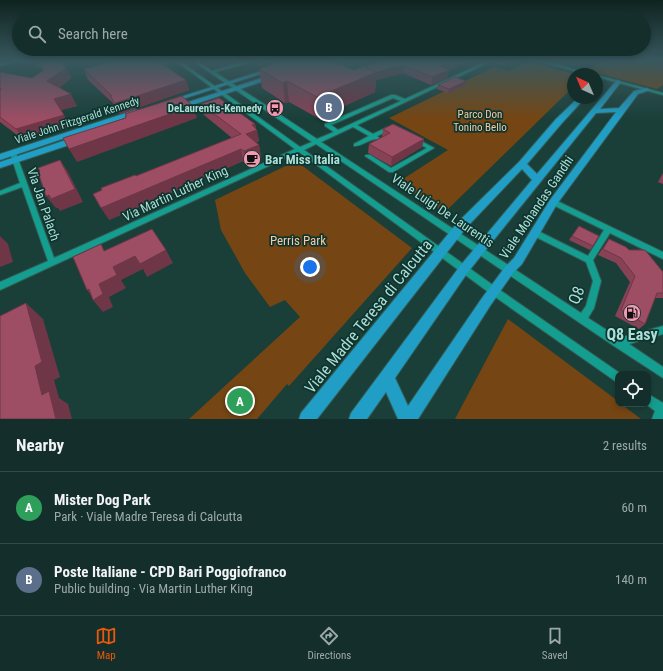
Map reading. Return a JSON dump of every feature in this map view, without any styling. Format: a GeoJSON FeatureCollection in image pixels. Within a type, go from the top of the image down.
{"type":"FeatureCollection","features":[{"type":"Feature","properties":{"kind":"main road"},"geometry":{"type":"LineString","coordinates":[[165,103],[237,81]]}},
{"type":"Feature","properties":{"kind":"main road"},"geometry":{"type":"LineString","coordinates":[[173,109],[256,81]]}},
{"type":"Feature","properties":{"kind":"main road","name":"Viale Mohandas Gandhi"},"geometry":{"type":"LineString","coordinates":[[480,251],[618,82]]}},
{"type":"Feature","properties":{"kind":"main road","name":"Viale Mohandas Gandhi"},"geometry":{"type":"LineString","coordinates":[[509,270],[518,261],[553,202],[620,110],[636,92],[646,90]]}},
{"type":"Feature","properties":{"kind":"main road"},"geometry":{"type":"LineString","coordinates":[[454,234],[522,164],[559,121],[576,104]]}},
{"type":"Feature","properties":{"kind":"main road"},"geometry":{"type":"LineString","coordinates":[[595,111],[620,110]]}},
{"type":"Feature","properties":{"kind":"main road","name":"Viale John Fitzgerald Kennedy"},"geometry":{"type":"LineString","coordinates":[[0,157],[14,156],[142,114]]}},
{"type":"Feature","properties":{"kind":"main road","name":"Viale John Fitzgerald Kennedy"},"geometry":{"type":"LineString","coordinates":[[0,165],[14,156]]}},
{"type":"Feature","properties":{"kind":"main road"},"geometry":{"type":"LineString","coordinates":[[522,164],[538,180]]}},
{"type":"Feature","properties":{"kind":"main road","name":"Viale Madre Teresa di Calcutta"},"geometry":{"type":"LineString","coordinates":[[307,419],[454,234]]}},
{"type":"Feature","properties":{"kind":"main road"},"geometry":{"type":"LineString","coordinates":[[357,419],[464,269],[480,251]]}},
{"type":"Feature","properties":{"kind":"main road"},"geometry":{"type":"LineString","coordinates":[[387,378],[408,419],[509,270]]}},
{"type":"Feature","properties":{"kind":"street"},"geometry":{"type":"LineString","coordinates":[[205,81],[494,291],[615,376]]}},
{"type":"Feature","properties":{"kind":"street","name":"Viale Luigi De Laurentis"},"geometry":{"type":"LineString","coordinates":[[224,81],[663,373]]}},
{"type":"Feature","properties":{"kind":"street","name":"Via Martin Luther King"},"geometry":{"type":"LineString","coordinates":[[0,286],[448,81]]}},
{"type":"Feature","properties":{"kind":"street"},"geometry":{"type":"LineString","coordinates":[[613,81],[663,94]]}},
{"type":"Feature","properties":{"kind":"street"},"geometry":{"type":"LineString","coordinates":[[338,132],[327,125],[393,96],[405,101]]}},
{"type":"Feature","properties":{"kind":"street"},"geometry":{"type":"LineString","coordinates":[[353,125],[382,142]]}},
{"type":"Feature","properties":{"kind":"street"},"geometry":{"type":"LineString","coordinates":[[356,145],[391,128],[398,131]]}},
{"type":"Feature","properties":{"kind":"street"},"geometry":{"type":"LineString","coordinates":[[368,156],[392,171],[431,148],[411,138]]}},
{"type":"Feature","properties":{"kind":"street","name":"Via Jan Palach"},"geometry":{"type":"LineString","coordinates":[[14,156],[52,262]]}},
{"type":"Feature","properties":{"kind":"street"},"geometry":{"type":"LineString","coordinates":[[0,193],[24,184]]}},
{"type":"Feature","properties":{"kind":"street"},"geometry":{"type":"LineString","coordinates":[[553,202],[663,256]]}},
{"type":"Feature","properties":{"kind":"street"},"geometry":{"type":"LineString","coordinates":[[535,233],[589,260],[609,229]]}},
{"type":"Feature","properties":{"kind":"street","name":"Q8"},"geometry":{"type":"LineString","coordinates":[[581,319],[590,308],[598,281],[589,260]]}},
{"type":"Feature","properties":{"kind":"street"},"geometry":{"type":"LineString","coordinates":[[617,343],[663,330]]}},
{"type":"Feature","properties":{"kind":"street"},"geometry":{"type":"LineString","coordinates":[[651,402],[661,412]]}},
{"type":"Feature","properties":{"kind":"green space","name":"Parco Don Tonino Bello"},"geometry":{"type":"Polygon","coordinates":[[[466,81],[567,81],[567,93],[445,212],[397,183],[448,150],[389,118],[466,81]]]}},
{"type":"Feature","properties":{"kind":"green space"},"geometry":{"type":"Polygon","coordinates":[[[625,81],[663,81],[663,85],[657,89],[625,81]]]}},
{"type":"Feature","properties":{"kind":"green space","name":"Perris Park"},"geometry":{"type":"Polygon","coordinates":[[[296,161],[412,248],[289,386],[287,384],[257,419],[189,419],[300,317],[285,300],[270,307],[245,273],[221,230],[215,200],[296,161]]]}},
{"type":"Feature","properties":{"kind":"green space"},"geometry":{"type":"Polygon","coordinates":[[[508,319],[615,399],[615,407],[625,407],[641,419],[455,419],[508,319]]]}},
{"type":"Feature","properties":{"kind":"building"},"geometry":{"type":"Polygon","coordinates":[[[0,81],[48,81],[71,94],[54,99],[64,115],[16,129],[0,117],[0,81]]]}},
{"type":"Feature","properties":{"kind":"building"},"geometry":{"type":"Polygon","coordinates":[[[96,81],[184,81],[115,103],[110,96],[112,96],[96,81]]]}},
{"type":"Feature","properties":{"kind":"building"},"geometry":{"type":"Polygon","coordinates":[[[279,81],[356,81],[317,97],[287,81],[283,83],[279,81]]]}},
{"type":"Feature","properties":{"kind":"building"},"geometry":{"type":"Polygon","coordinates":[[[447,81],[466,81],[449,89],[438,85],[447,81]]]}},
{"type":"Feature","properties":{"kind":"building"},"geometry":{"type":"Polygon","coordinates":[[[182,96],[193,106],[69,149],[63,138],[126,118],[125,116],[127,116],[125,114],[182,96]]]}},
{"type":"Feature","properties":{"kind":"building"},"geometry":{"type":"Polygon","coordinates":[[[219,98],[255,124],[252,125],[257,130],[246,134],[259,145],[244,151],[241,149],[101,208],[93,194],[102,190],[101,188],[135,175],[136,176],[241,134],[201,104],[219,98]]]}},
{"type":"Feature","properties":{"kind":"building"},"geometry":{"type":"Polygon","coordinates":[[[393,124],[424,139],[392,157],[369,144],[390,133],[383,129],[393,124]]]}},
{"type":"Feature","properties":{"kind":"building"},"geometry":{"type":"Polygon","coordinates":[[[60,160],[75,189],[51,199],[49,195],[46,196],[38,168],[60,160]]]}},
{"type":"Feature","properties":{"kind":"building"},"geometry":{"type":"Polygon","coordinates":[[[579,226],[599,236],[593,246],[572,236],[579,226]]]}},
{"type":"Feature","properties":{"kind":"building"},"geometry":{"type":"Polygon","coordinates":[[[152,229],[166,250],[140,264],[135,256],[113,267],[117,275],[99,284],[103,294],[93,300],[89,289],[87,290],[73,257],[101,244],[104,251],[152,229]]]}},
{"type":"Feature","properties":{"kind":"building"},"geometry":{"type":"Polygon","coordinates":[[[609,239],[629,250],[645,250],[663,272],[663,293],[657,293],[645,324],[621,310],[635,276],[621,258],[603,249],[609,239]]]}},
{"type":"Feature","properties":{"kind":"building"},"geometry":{"type":"Polygon","coordinates":[[[26,303],[42,362],[35,366],[42,395],[49,391],[56,419],[0,419],[0,316],[26,303]]]}},
{"type":"Feature","properties":{"kind":"place","name":"Poste Italiane - CPD Bari Poggiofranco"},"geometry":{"type":"Point","coordinates":[329,107]}},
{"type":"Feature","properties":{"kind":"place","name":"DeLaurentis-Kennedy"},"geometry":{"type":"Point","coordinates":[275,108]}},
{"type":"Feature","properties":{"kind":"place","name":"Bar Miss Italia"},"geometry":{"type":"Point","coordinates":[252,159]}},
{"type":"Feature","properties":{"kind":"place","name":"Q8 Easy"},"geometry":{"type":"Point","coordinates":[632,313]}},
{"type":"Feature","properties":{"kind":"place","name":"Mister Dog Park"},"geometry":{"type":"Point","coordinates":[240,401]}}]}
